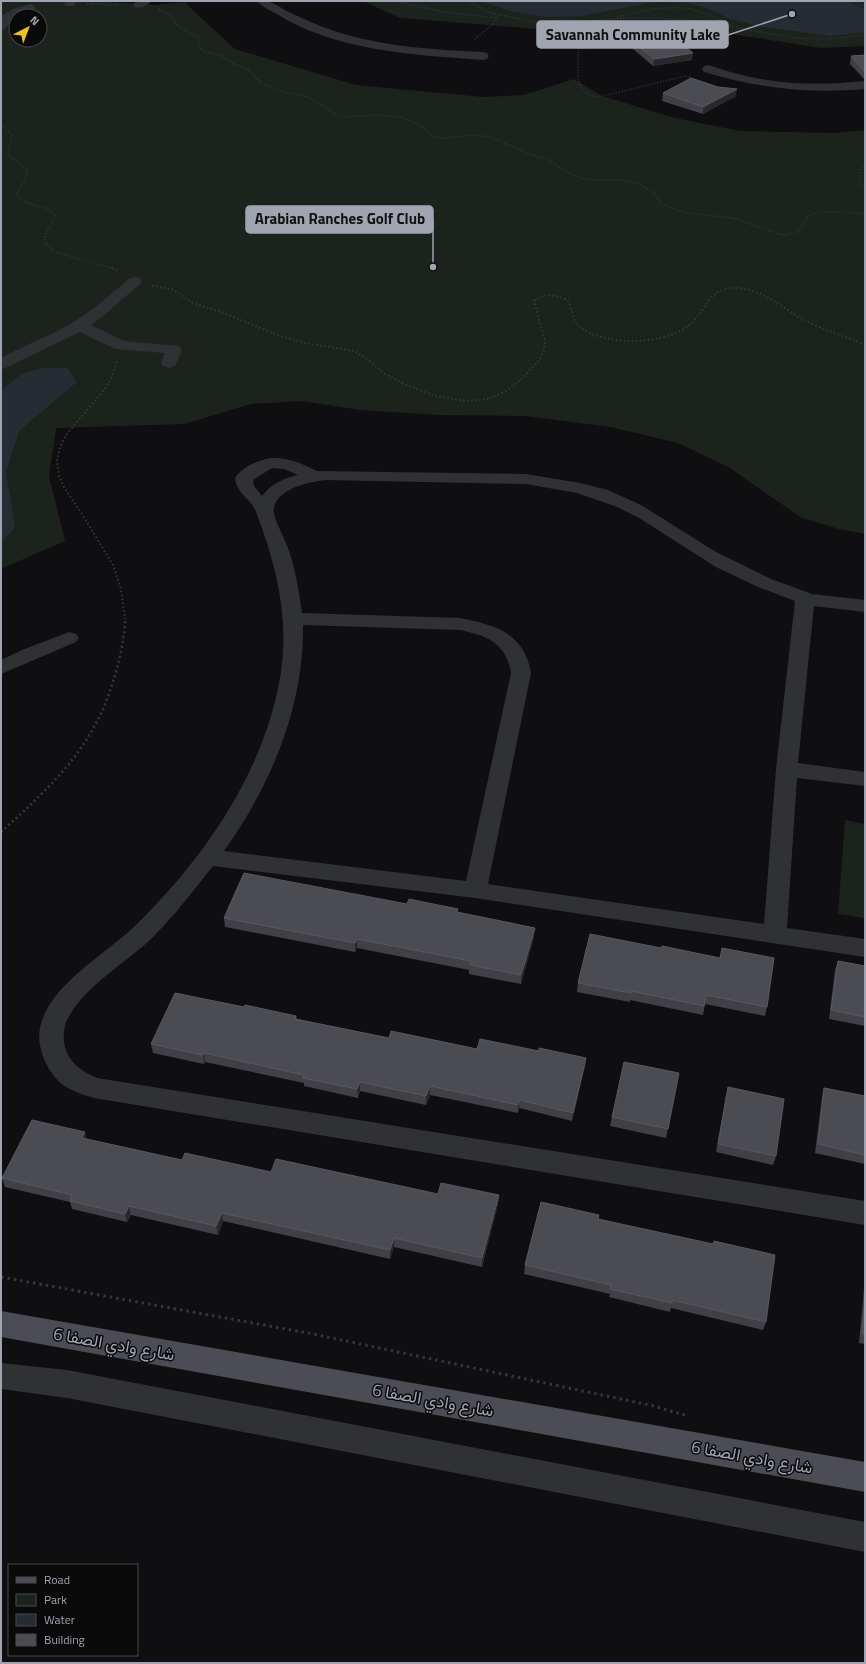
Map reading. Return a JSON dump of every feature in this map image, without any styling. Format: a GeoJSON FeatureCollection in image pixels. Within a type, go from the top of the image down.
{"type":"FeatureCollection","features":[{"type":"Feature","properties":{"kind":"main road","name":"شارع وادي الصفا 6"},"geometry":{"type":"LineString","coordinates":[[1,1324],[865,1477]]}},
{"type":"Feature","properties":{"kind":"street"},"geometry":{"type":"LineString","coordinates":[[263,1],[294,19],[333,34],[415,51],[484,56]]}},
{"type":"Feature","properties":{"kind":"street"},"geometry":{"type":"LineString","coordinates":[[4,5],[12,6],[26,4],[42,6]]}},
{"type":"Feature","properties":{"kind":"street"},"geometry":{"type":"LineString","coordinates":[[1,27],[3,20],[26,4]]}},
{"type":"Feature","properties":{"kind":"street"},"geometry":{"type":"LineString","coordinates":[[714,71],[779,86],[829,87],[865,85]]}},
{"type":"Feature","properties":{"kind":"street"},"geometry":{"type":"LineString","coordinates":[[1,365],[25,351],[65,334],[98,313],[135,281]]}},
{"type":"Feature","properties":{"kind":"street"},"geometry":{"type":"LineString","coordinates":[[79,325],[122,346],[138,348],[171,348],[174,351],[169,363]]}},
{"type":"Feature","properties":{"kind":"street"},"geometry":{"type":"LineString","coordinates":[[314,476],[289,463],[281,462],[265,466],[244,478],[244,487],[265,510],[280,552],[290,590],[294,619],[291,672],[282,716],[266,758],[228,831],[209,857],[142,933],[73,992],[58,1012],[52,1027],[52,1046],[60,1064],[74,1079],[94,1088],[865,1213]]}},
{"type":"Feature","properties":{"kind":"street"},"geometry":{"type":"LineString","coordinates":[[265,510],[268,501],[275,492],[285,485],[299,479],[314,476],[526,479],[557,482],[589,490],[612,498],[642,513],[700,550],[755,579],[805,598],[865,606]]}},
{"type":"Feature","properties":{"kind":"street"},"geometry":{"type":"LineString","coordinates":[[775,935],[787,769],[805,598]]}},
{"type":"Feature","properties":{"kind":"street"},"geometry":{"type":"LineString","coordinates":[[294,619],[460,624],[475,626],[500,637],[517,653],[521,663],[521,673],[475,890]]}},
{"type":"Feature","properties":{"kind":"street"},"geometry":{"type":"LineString","coordinates":[[1,668],[29,654],[69,638]]}},
{"type":"Feature","properties":{"kind":"street"},"geometry":{"type":"LineString","coordinates":[[787,769],[865,779]]}},
{"type":"Feature","properties":{"kind":"street"},"geometry":{"type":"LineString","coordinates":[[209,857],[475,890],[865,948]]}},
{"type":"Feature","properties":{"kind":"street"},"geometry":{"type":"LineString","coordinates":[[1,1376],[67,1384],[865,1537]]}},
{"type":"Feature","properties":{"kind":"path"},"geometry":{"type":"LineString","coordinates":[[395,1],[444,12],[497,18]]}},
{"type":"Feature","properties":{"kind":"path"},"geometry":{"type":"LineString","coordinates":[[468,1],[484,10],[539,22],[576,22],[611,19],[674,19],[736,27],[759,33],[794,38],[842,38],[865,35]]}},
{"type":"Feature","properties":{"kind":"path"},"geometry":{"type":"LineString","coordinates":[[850,1],[865,6]]}},
{"type":"Feature","properties":{"kind":"path"},"geometry":{"type":"LineString","coordinates":[[71,2],[142,3],[168,14],[178,26],[197,37],[200,48],[222,56],[231,63],[247,69],[261,83],[278,90],[310,98],[337,115],[344,117],[377,115],[401,118],[419,124],[431,135],[443,138],[475,135],[491,136],[526,153],[546,159],[574,176],[591,180],[624,180],[647,187],[659,198],[662,204],[673,210],[733,218],[778,234],[787,235],[799,231],[807,217],[820,212],[865,213]]}},
{"type":"Feature","properties":{"kind":"path"},"geometry":{"type":"LineString","coordinates":[[611,19],[651,9],[664,7],[680,8],[704,13],[736,27]]}},
{"type":"Feature","properties":{"kind":"path"},"geometry":{"type":"LineString","coordinates":[[456,54],[493,24],[498,14]]}},
{"type":"Feature","properties":{"kind":"path"},"geometry":{"type":"LineString","coordinates":[[539,22],[571,40],[578,48],[578,77],[581,86],[589,96],[598,97],[686,76],[694,79],[714,71]]}},
{"type":"Feature","properties":{"kind":"path"},"geometry":{"type":"LineString","coordinates":[[1,107],[1,124],[11,133],[7,151],[8,155],[21,164],[27,172],[27,177],[17,190],[16,194],[18,198],[49,209],[55,215],[44,235],[44,242],[48,247],[65,256],[106,266],[140,284],[172,289],[194,304],[224,313],[274,334],[302,342],[352,350],[361,354],[385,373],[429,394],[459,400],[475,401],[490,398],[511,387],[534,367],[544,350],[546,342],[541,324],[533,305],[536,299],[546,296],[559,297],[568,301],[577,324],[591,334],[602,337],[629,340],[654,338],[681,330],[694,320],[706,301],[717,292],[725,289],[751,290],[772,298],[804,319],[865,345]]}},
{"type":"Feature","properties":{"kind":"path"},"geometry":{"type":"LineString","coordinates":[[865,164],[858,175],[859,181],[865,190]]}},
{"type":"Feature","properties":{"kind":"path"},"geometry":{"type":"LineString","coordinates":[[1,832],[44,789],[80,747],[95,725],[114,676],[125,622],[123,599],[118,578],[109,558],[82,515],[67,495],[58,478],[57,461],[58,451],[68,430],[94,404],[108,385],[115,371],[118,355],[122,346]]}},
{"type":"Feature","properties":{"kind":"path"},"geometry":{"type":"LineString","coordinates":[[1,1277],[313,1334],[654,1406],[689,1417]]}},
{"type":"Feature","properties":{"kind":"green space"},"geometry":{"type":"Polygon","coordinates":[[[1,1],[92,1],[156,5],[184,2],[235,49],[356,85],[483,97],[524,95],[574,79],[602,96],[675,118],[740,131],[834,133],[865,130],[865,534],[839,529],[802,518],[728,467],[678,443],[611,427],[525,416],[438,415],[360,410],[302,401],[251,404],[184,424],[56,428],[49,477],[65,541],[1,569],[1,1]]]}},
{"type":"Feature","properties":{"kind":"green space"},"geometry":{"type":"Polygon","coordinates":[[[363,1],[865,1],[865,46],[821,48],[693,28],[605,46],[581,49],[538,29],[400,18],[363,1]]]}},
{"type":"Feature","properties":{"kind":"green space"},"geometry":{"type":"Polygon","coordinates":[[[845,820],[865,824],[865,918],[838,914],[845,820]]]}},
{"type":"Feature","properties":{"kind":"water"},"geometry":{"type":"Polygon","coordinates":[[[480,1],[660,1],[580,16],[547,17],[513,12],[480,1]]]}},
{"type":"Feature","properties":{"kind":"water"},"geometry":{"type":"Polygon","coordinates":[[[668,1],[847,1],[865,9],[865,32],[831,36],[758,26],[730,19],[707,8],[686,3],[668,1]]]}},
{"type":"Feature","properties":{"kind":"water"},"geometry":{"type":"Polygon","coordinates":[[[43,368],[67,368],[77,382],[19,431],[6,472],[15,528],[1,542],[1,390],[23,373],[43,368]]]}},
{"type":"Feature","properties":{"kind":"building"},"geometry":{"type":"Polygon","coordinates":[[[671,35],[693,53],[654,59],[632,41],[671,35]]]}},
{"type":"Feature","properties":{"kind":"building"},"geometry":{"type":"Polygon","coordinates":[[[865,55],[865,72],[851,56],[865,55]]]}},
{"type":"Feature","properties":{"kind":"building"},"geometry":{"type":"Polygon","coordinates":[[[691,78],[718,87],[737,89],[703,107],[663,93],[691,78]]]}},
{"type":"Feature","properties":{"kind":"building"},"geometry":{"type":"Polygon","coordinates":[[[244,873],[407,904],[409,899],[458,909],[457,912],[535,928],[521,975],[470,965],[471,961],[357,939],[355,943],[224,918],[244,873]]]}},
{"type":"Feature","properties":{"kind":"building"},"geometry":{"type":"Polygon","coordinates":[[[590,934],[661,948],[662,946],[720,958],[722,948],[774,958],[767,1007],[706,995],[704,1006],[631,991],[631,993],[578,983],[590,934]]]}},
{"type":"Feature","properties":{"kind":"building"},"geometry":{"type":"Polygon","coordinates":[[[838,961],[865,966],[865,1017],[831,1010],[838,961]]]}},
{"type":"Feature","properties":{"kind":"building"},"geometry":{"type":"Polygon","coordinates":[[[175,993],[244,1007],[245,1005],[296,1016],[295,1019],[389,1038],[391,1031],[477,1049],[480,1039],[539,1051],[539,1048],[586,1058],[573,1113],[520,1100],[518,1105],[430,1086],[426,1096],[360,1082],[357,1089],[303,1078],[304,1075],[204,1053],[203,1055],[151,1044],[175,993]]]}},
{"type":"Feature","properties":{"kind":"building"},"geometry":{"type":"Polygon","coordinates":[[[624,1062],[679,1073],[668,1129],[612,1117],[624,1062]]]}},
{"type":"Feature","properties":{"kind":"building"},"geometry":{"type":"Polygon","coordinates":[[[728,1087],[784,1099],[776,1156],[718,1144],[728,1087]]]}},
{"type":"Feature","properties":{"kind":"building"},"geometry":{"type":"Polygon","coordinates":[[[824,1088],[865,1096],[865,1155],[818,1144],[824,1088]]]}},
{"type":"Feature","properties":{"kind":"building"},"geometry":{"type":"Polygon","coordinates":[[[32,1120],[85,1132],[82,1138],[182,1160],[185,1153],[271,1172],[276,1159],[438,1194],[441,1183],[499,1195],[482,1258],[394,1238],[390,1250],[222,1213],[216,1226],[129,1206],[125,1214],[70,1201],[72,1195],[2,1178],[32,1120]]]}},
{"type":"Feature","properties":{"kind":"building"},"geometry":{"type":"Polygon","coordinates":[[[541,1202],[599,1215],[598,1219],[713,1244],[714,1241],[775,1255],[766,1322],[672,1300],[672,1303],[610,1289],[611,1285],[525,1265],[541,1202]]]}},
{"type":"Feature","properties":{"kind":"building"},"geometry":{"type":"Polygon","coordinates":[[[865,1302],[865,1335],[862,1334],[865,1302]]]}},
{"type":"Feature","properties":{"kind":"place","name":"Savannah Community Lake"},"geometry":{"type":"Point","coordinates":[792,14]}},
{"type":"Feature","properties":{"kind":"place","name":"Arabian Ranches Golf Club"},"geometry":{"type":"Point","coordinates":[433,267]}}]}
